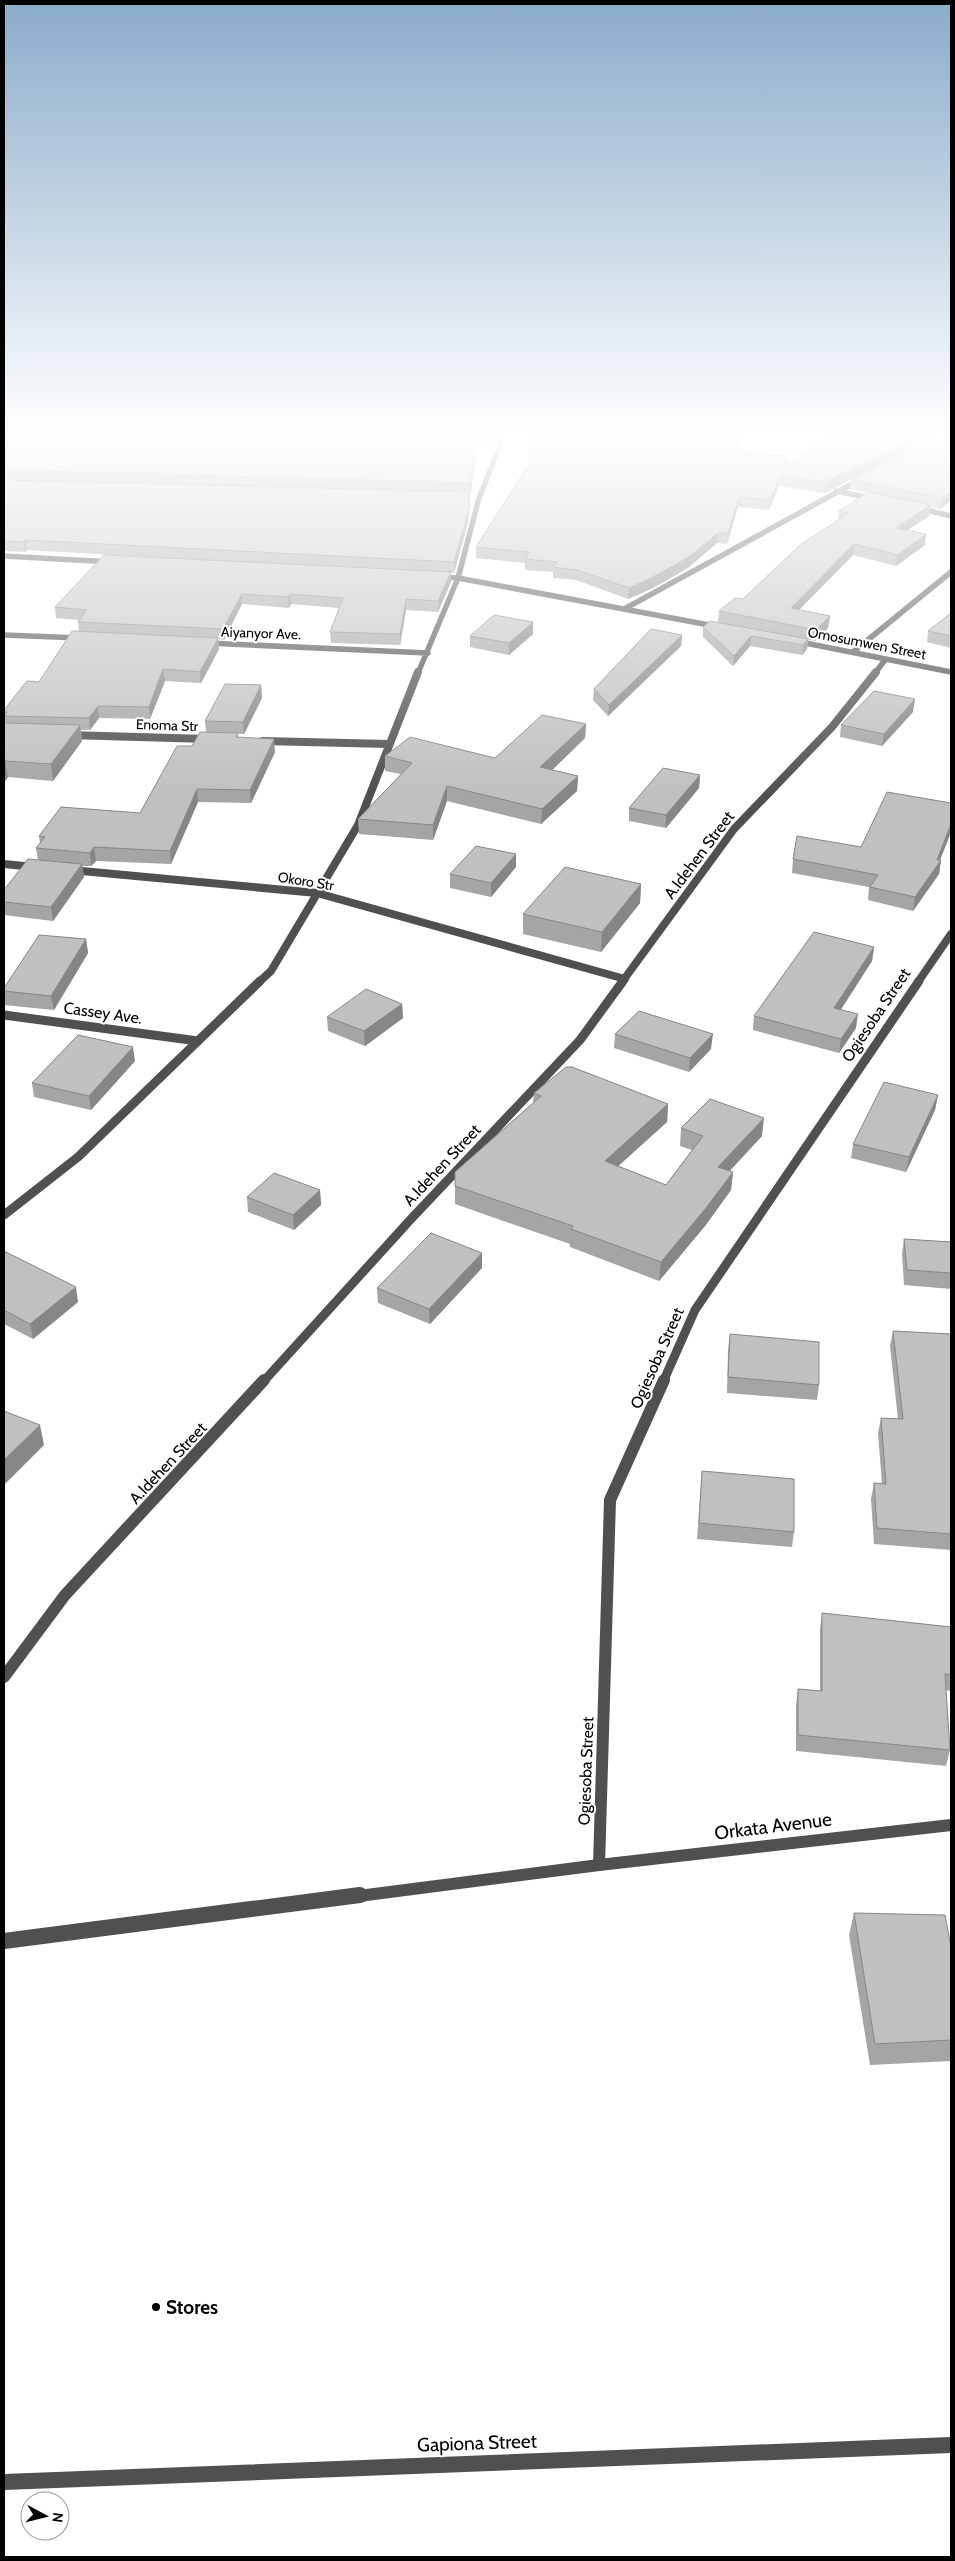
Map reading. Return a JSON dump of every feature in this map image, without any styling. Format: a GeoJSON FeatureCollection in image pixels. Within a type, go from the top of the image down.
{"type":"FeatureCollection","features":[{"type":"Feature","properties":{"kind":"street"},"geometry":{"type":"LineString","coordinates":[[4,1215],[78,1157],[270,972],[358,825],[389,744],[458,578],[465,553]]}},
{"type":"Feature","properties":{"kind":"street"},"geometry":{"type":"LineString","coordinates":[[626,608],[725,553]]}},
{"type":"Feature","properties":{"kind":"street"},"geometry":{"type":"LineString","coordinates":[[4,556],[122,562]]}},
{"type":"Feature","properties":{"kind":"street"},"geometry":{"type":"LineString","coordinates":[[853,652],[951,572]]}},
{"type":"Feature","properties":{"kind":"street"},"geometry":{"type":"LineString","coordinates":[[429,577],[458,578],[730,628]]}},
{"type":"Feature","properties":{"kind":"street"},"geometry":{"type":"LineString","coordinates":[[4,635],[92,639]]}},
{"type":"Feature","properties":{"kind":"street","name":"Omosumwen Street"},"geometry":{"type":"LineString","coordinates":[[787,640],[951,672]]}},
{"type":"Feature","properties":{"kind":"street","name":"Aiyanyor Ave."},"geometry":{"type":"LineString","coordinates":[[201,643],[428,653]]}},
{"type":"Feature","properties":{"kind":"street","name":"A.Idehen Street"},"geometry":{"type":"LineString","coordinates":[[4,1677],[65,1595],[204,1447],[411,1219],[580,1040],[734,829],[832,727],[885,660]]}},
{"type":"Feature","properties":{"kind":"street","name":"Enoma Str"},"geometry":{"type":"LineString","coordinates":[[63,734],[221,739]]}},
{"type":"Feature","properties":{"kind":"street"},"geometry":{"type":"LineString","coordinates":[[251,740],[389,744]]}},
{"type":"Feature","properties":{"kind":"street"},"geometry":{"type":"LineString","coordinates":[[4,864],[43,868]]}},
{"type":"Feature","properties":{"kind":"street","name":"Okoro Str"},"geometry":{"type":"LineString","coordinates":[[62,869],[317,893],[624,979]]}},
{"type":"Feature","properties":{"kind":"street","name":"Ogiesoba Street"},"geometry":{"type":"LineString","coordinates":[[599,1865],[610,1500],[695,1310],[951,934]]}},
{"type":"Feature","properties":{"kind":"street","name":"Cassey Ave."},"geometry":{"type":"LineString","coordinates":[[4,1015],[198,1041]]}},
{"type":"Feature","properties":{"kind":"street","name":"Orkata Avenue"},"geometry":{"type":"LineString","coordinates":[[4,1941],[599,1865],[951,1825]]}},
{"type":"Feature","properties":{"kind":"street","name":"Gapiona Street"},"geometry":{"type":"LineString","coordinates":[[4,2482],[951,2445]]}},
{"type":"Feature","properties":{"kind":"building"},"geometry":{"type":"Polygon","coordinates":[[[269,553],[457,553],[454,562],[269,553]]]}},
{"type":"Feature","properties":{"kind":"building"},"geometry":{"type":"Polygon","coordinates":[[[529,553],[694,553],[651,578],[629,588],[577,570],[553,567],[557,562],[525,559],[529,553]]]}},
{"type":"Feature","properties":{"kind":"building"},"geometry":{"type":"Polygon","coordinates":[[[792,553],[846,553],[791,608],[830,616],[816,630],[719,611],[735,598],[743,599],[792,553]]]}},
{"type":"Feature","properties":{"kind":"building"},"geometry":{"type":"Polygon","coordinates":[[[888,553],[901,553],[898,555],[888,553]]]}},
{"type":"Feature","properties":{"kind":"building"},"geometry":{"type":"Polygon","coordinates":[[[104,555],[451,572],[438,601],[406,599],[400,634],[330,632],[343,598],[290,594],[288,597],[242,594],[223,629],[78,622],[86,610],[55,607],[104,555]]]}},
{"type":"Feature","properties":{"kind":"building"},"geometry":{"type":"Polygon","coordinates":[[[951,613],[951,636],[928,631],[951,613]]]}},
{"type":"Feature","properties":{"kind":"building"},"geometry":{"type":"Polygon","coordinates":[[[494,615],[533,622],[509,643],[470,636],[494,615]]]}},
{"type":"Feature","properties":{"kind":"building"},"geometry":{"type":"Polygon","coordinates":[[[710,621],[808,639],[803,645],[751,636],[734,656],[703,627],[710,621]]]}},
{"type":"Feature","properties":{"kind":"building"},"geometry":{"type":"Polygon","coordinates":[[[651,629],[682,635],[609,705],[594,689],[651,629]]]}},
{"type":"Feature","properties":{"kind":"building"},"geometry":{"type":"Polygon","coordinates":[[[72,631],[218,638],[200,672],[163,669],[149,707],[98,706],[89,718],[4,716],[7,712],[4,712],[4,710],[27,681],[39,682],[72,631]]]}},
{"type":"Feature","properties":{"kind":"building"},"geometry":{"type":"Polygon","coordinates":[[[225,684],[261,685],[243,722],[205,721],[225,684]]]}},
{"type":"Feature","properties":{"kind":"building"},"geometry":{"type":"Polygon","coordinates":[[[874,691],[915,699],[884,734],[841,725],[874,691]]]}},
{"type":"Feature","properties":{"kind":"building"},"geometry":{"type":"Polygon","coordinates":[[[542,715],[586,724],[540,767],[578,776],[542,809],[447,786],[433,825],[358,819],[412,763],[385,756],[410,737],[495,758],[542,715]]]}},
{"type":"Feature","properties":{"kind":"building"},"geometry":{"type":"Polygon","coordinates":[[[4,723],[80,725],[51,764],[5,761],[4,763],[4,723]]]}},
{"type":"Feature","properties":{"kind":"building"},"geometry":{"type":"Polygon","coordinates":[[[200,732],[238,733],[236,737],[274,739],[250,790],[197,789],[170,851],[94,847],[90,853],[36,848],[45,837],[39,836],[61,807],[140,813],[177,746],[192,746],[200,732]]]}},
{"type":"Feature","properties":{"kind":"building"},"geometry":{"type":"Polygon","coordinates":[[[663,768],[700,775],[666,815],[629,808],[663,768]]]}},
{"type":"Feature","properties":{"kind":"building"},"geometry":{"type":"Polygon","coordinates":[[[887,792],[951,803],[951,824],[937,860],[941,860],[915,897],[870,887],[878,875],[793,859],[797,836],[861,847],[887,792]]]}},
{"type":"Feature","properties":{"kind":"building"},"geometry":{"type":"Polygon","coordinates":[[[476,846],[516,854],[491,883],[450,874],[476,846]]]}},
{"type":"Feature","properties":{"kind":"building"},"geometry":{"type":"Polygon","coordinates":[[[28,859],[82,864],[51,907],[4,902],[4,890],[28,859]]]}},
{"type":"Feature","properties":{"kind":"building"},"geometry":{"type":"Polygon","coordinates":[[[565,867],[641,884],[602,932],[523,914],[565,867]]]}},
{"type":"Feature","properties":{"kind":"building"},"geometry":{"type":"Polygon","coordinates":[[[814,932],[874,947],[834,1008],[858,1014],[841,1039],[754,1016],[814,932]]]}},
{"type":"Feature","properties":{"kind":"building"},"geometry":{"type":"Polygon","coordinates":[[[39,935],[86,939],[51,996],[4,991],[4,988],[39,935]]]}},
{"type":"Feature","properties":{"kind":"building"},"geometry":{"type":"Polygon","coordinates":[[[366,989],[402,1004],[364,1031],[327,1017],[366,989]]]}},
{"type":"Feature","properties":{"kind":"building"},"geometry":{"type":"Polygon","coordinates":[[[639,1011],[713,1034],[690,1058],[615,1034],[639,1011]]]}},
{"type":"Feature","properties":{"kind":"building"},"geometry":{"type":"Polygon","coordinates":[[[78,1035],[133,1047],[89,1096],[32,1083],[78,1035]]]}},
{"type":"Feature","properties":{"kind":"building"},"geometry":{"type":"Polygon","coordinates":[[[566,1067],[572,1067],[668,1104],[605,1161],[666,1185],[703,1136],[681,1128],[710,1099],[764,1118],[718,1167],[733,1172],[661,1262],[571,1229],[573,1226],[455,1186],[455,1172],[541,1096],[534,1093],[566,1067]]]}},
{"type":"Feature","properties":{"kind":"building"},"geometry":{"type":"Polygon","coordinates":[[[884,1082],[938,1095],[909,1157],[853,1144],[884,1082]]]}},
{"type":"Feature","properties":{"kind":"building"},"geometry":{"type":"Polygon","coordinates":[[[274,1173],[320,1190],[293,1215],[247,1197],[274,1173]]]}},
{"type":"Feature","properties":{"kind":"building"},"geometry":{"type":"Polygon","coordinates":[[[431,1233],[482,1253],[429,1309],[377,1288],[431,1233]]]}},
{"type":"Feature","properties":{"kind":"building"},"geometry":{"type":"Polygon","coordinates":[[[904,1239],[951,1242],[951,1273],[907,1270],[904,1239]]]}},
{"type":"Feature","properties":{"kind":"building"},"geometry":{"type":"Polygon","coordinates":[[[4,1251],[76,1287],[30,1324],[4,1310],[4,1251]]]}},
{"type":"Feature","properties":{"kind":"building"},"geometry":{"type":"Polygon","coordinates":[[[893,1331],[951,1334],[951,1534],[877,1528],[874,1483],[886,1484],[881,1418],[903,1419],[893,1331]]]}},
{"type":"Feature","properties":{"kind":"building"},"geometry":{"type":"Polygon","coordinates":[[[730,1334],[819,1342],[819,1385],[728,1377],[730,1334]]]}},
{"type":"Feature","properties":{"kind":"building"},"geometry":{"type":"Polygon","coordinates":[[[4,1411],[40,1425],[4,1460],[4,1411]]]}},
{"type":"Feature","properties":{"kind":"building"},"geometry":{"type":"Polygon","coordinates":[[[702,1471],[794,1479],[794,1532],[699,1523],[702,1471]]]}},
{"type":"Feature","properties":{"kind":"building"},"geometry":{"type":"Polygon","coordinates":[[[822,1613],[951,1627],[951,1675],[945,1674],[950,1750],[798,1735],[798,1689],[822,1691],[822,1613]]]}},
{"type":"Feature","properties":{"kind":"building"},"geometry":{"type":"Polygon","coordinates":[[[854,1913],[945,1915],[951,1947],[951,2040],[875,2044],[854,1913]]]}},
{"type":"Feature","properties":{"kind":"place","name":"Stores"},"geometry":{"type":"Point","coordinates":[156,2307]}}]}
